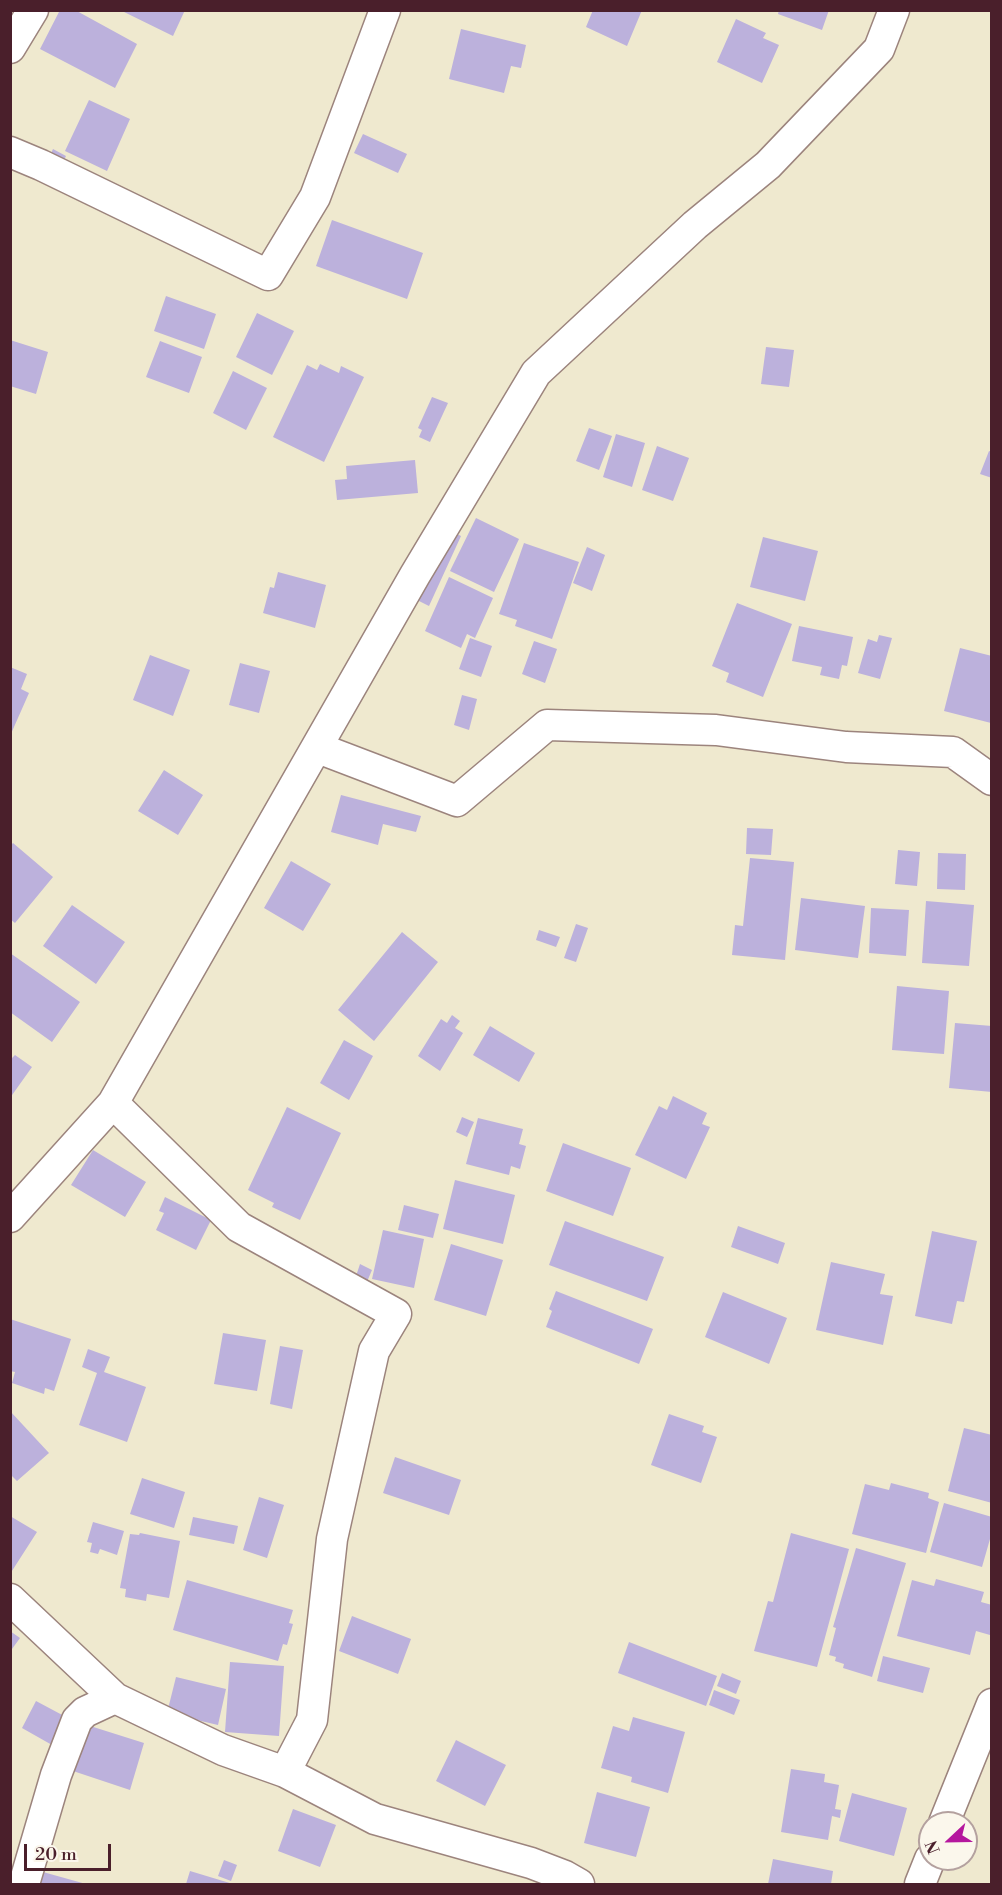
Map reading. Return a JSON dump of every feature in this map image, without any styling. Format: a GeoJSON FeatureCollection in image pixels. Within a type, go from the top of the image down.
{"type":"FeatureCollection","features":[{"type":"Feature","properties":{"kind":"street"},"geometry":{"type":"LineString","coordinates":[[10,48],[33,10]]}},
{"type":"Feature","properties":{"kind":"street"},"geometry":{"type":"LineString","coordinates":[[10,152],[268,274],[315,197],[385,10]]}},
{"type":"Feature","properties":{"kind":"street"},"geometry":{"type":"LineString","coordinates":[[10,1218],[113,1103],[415,575],[536,373],[695,225],[768,165],[879,49],[894,10]]}},
{"type":"Feature","properties":{"kind":"street"},"geometry":{"type":"LineString","coordinates":[[318,748],[457,801],[547,725],[716,730],[846,747],[953,752],[992,780]]}},
{"type":"Feature","properties":{"kind":"street"},"geometry":{"type":"LineString","coordinates":[[113,1103],[239,1227],[396,1314],[374,1351],[332,1539],[312,1720],[285,1772]]}},
{"type":"Feature","properties":{"kind":"street"},"geometry":{"type":"LineString","coordinates":[[10,1599],[115,1698],[224,1750],[285,1772],[375,1819],[531,1863],[579,1884]]}},
{"type":"Feature","properties":{"kind":"street"},"geometry":{"type":"LineString","coordinates":[[24,1884],[56,1775],[77,1720],[85,1712],[115,1698]]}},
{"type":"Feature","properties":{"kind":"street"},"geometry":{"type":"LineString","coordinates":[[949,1811],[992,1704]]}},
{"type":"Feature","properties":{"kind":"building"},"geometry":{"type":"Polygon","coordinates":[[[60,10],[75,10],[137,44],[115,88],[40,49],[60,10]]]}},
{"type":"Feature","properties":{"kind":"building"},"geometry":{"type":"Polygon","coordinates":[[[120,10],[185,10],[173,36],[120,10]]]}},
{"type":"Feature","properties":{"kind":"building"},"geometry":{"type":"Polygon","coordinates":[[[593,10],[642,10],[627,46],[586,27],[593,10]]]}},
{"type":"Feature","properties":{"kind":"building"},"geometry":{"type":"Polygon","coordinates":[[[779,10],[829,10],[822,30],[778,14],[779,10]]]}},
{"type":"Feature","properties":{"kind":"building"},"geometry":{"type":"Polygon","coordinates":[[[736,19],[766,33],[763,38],[779,45],[762,83],[717,62],[736,19]]]}},
{"type":"Feature","properties":{"kind":"building"},"geometry":{"type":"Polygon","coordinates":[[[461,29],[526,45],[521,68],[511,66],[504,93],[449,79],[461,29]]]}},
{"type":"Feature","properties":{"kind":"building"},"geometry":{"type":"Polygon","coordinates":[[[89,100],[130,119],[107,171],[65,151],[89,100]]]}},
{"type":"Feature","properties":{"kind":"building"},"geometry":{"type":"Polygon","coordinates":[[[363,134],[407,154],[398,173],[354,153],[363,134]]]}},
{"type":"Feature","properties":{"kind":"building"},"geometry":{"type":"Polygon","coordinates":[[[53,149],[66,156],[61,166],[48,160],[53,149]]]}},
{"type":"Feature","properties":{"kind":"building"},"geometry":{"type":"Polygon","coordinates":[[[332,220],[423,253],[407,299],[316,266],[332,220]]]}},
{"type":"Feature","properties":{"kind":"building"},"geometry":{"type":"Polygon","coordinates":[[[166,296],[216,314],[204,349],[154,331],[166,296]]]}},
{"type":"Feature","properties":{"kind":"building"},"geometry":{"type":"Polygon","coordinates":[[[257,313],[294,331],[272,375],[236,357],[257,313]]]}},
{"type":"Feature","properties":{"kind":"building"},"geometry":{"type":"Polygon","coordinates":[[[10,340],[48,352],[36,394],[10,386],[10,340]]]}},
{"type":"Feature","properties":{"kind":"building"},"geometry":{"type":"Polygon","coordinates":[[[160,341],[202,357],[189,393],[146,377],[160,341]]]}},
{"type":"Feature","properties":{"kind":"building"},"geometry":{"type":"Polygon","coordinates":[[[766,347],[794,350],[789,387],[761,384],[766,347]]]}},
{"type":"Feature","properties":{"kind":"building"},"geometry":{"type":"Polygon","coordinates":[[[320,364],[339,373],[341,366],[364,377],[324,462],[273,437],[307,365],[317,370],[320,364]]]}},
{"type":"Feature","properties":{"kind":"building"},"geometry":{"type":"Polygon","coordinates":[[[233,371],[267,388],[246,430],[213,413],[233,371]]]}},
{"type":"Feature","properties":{"kind":"building"},"geometry":{"type":"Polygon","coordinates":[[[432,397],[448,403],[430,442],[419,437],[422,430],[418,428],[432,397]]]}},
{"type":"Feature","properties":{"kind":"building"},"geometry":{"type":"Polygon","coordinates":[[[589,428],[612,436],[599,470],[576,461],[589,428]]]}},
{"type":"Feature","properties":{"kind":"building"},"geometry":{"type":"Polygon","coordinates":[[[616,434],[645,443],[632,487],[603,477],[616,434]]]}},
{"type":"Feature","properties":{"kind":"building"},"geometry":{"type":"Polygon","coordinates":[[[657,446],[689,458],[673,501],[642,490],[657,446]]]}},
{"type":"Feature","properties":{"kind":"building"},"geometry":{"type":"Polygon","coordinates":[[[989,451],[992,452],[992,478],[980,474],[989,451]]]}},
{"type":"Feature","properties":{"kind":"building"},"geometry":{"type":"Polygon","coordinates":[[[415,460],[418,493],[337,500],[335,480],[347,479],[346,466],[415,460]]]}},
{"type":"Feature","properties":{"kind":"building"},"geometry":{"type":"Polygon","coordinates":[[[476,518],[519,539],[494,592],[450,571],[476,518]]]}},
{"type":"Feature","properties":{"kind":"building"},"geometry":{"type":"Polygon","coordinates":[[[449,530],[461,536],[429,606],[417,600],[449,530]]]}},
{"type":"Feature","properties":{"kind":"building"},"geometry":{"type":"Polygon","coordinates":[[[763,537],[818,551],[805,601],[750,587],[763,537]]]}},
{"type":"Feature","properties":{"kind":"building"},"geometry":{"type":"Polygon","coordinates":[[[524,543],[579,562],[552,639],[515,626],[517,620],[499,614],[524,543]]]}},
{"type":"Feature","properties":{"kind":"building"},"geometry":{"type":"Polygon","coordinates":[[[587,547],[605,555],[592,591],[573,583],[587,547]]]}},
{"type":"Feature","properties":{"kind":"building"},"geometry":{"type":"Polygon","coordinates":[[[278,572],[326,585],[315,628],[263,613],[270,587],[274,588],[278,572]]]}},
{"type":"Feature","properties":{"kind":"building"},"geometry":{"type":"Polygon","coordinates":[[[449,577],[493,598],[475,638],[467,634],[461,648],[425,631],[449,577]]]}},
{"type":"Feature","properties":{"kind":"building"},"geometry":{"type":"Polygon","coordinates":[[[737,603],[792,624],[763,697],[726,682],[729,673],[712,666],[737,603]]]}},
{"type":"Feature","properties":{"kind":"building"},"geometry":{"type":"Polygon","coordinates":[[[799,626],[853,637],[847,666],[842,665],[839,679],[820,675],[822,667],[792,661],[799,626]]]}},
{"type":"Feature","properties":{"kind":"building"},"geometry":{"type":"Polygon","coordinates":[[[879,635],[892,638],[880,679],[858,673],[868,639],[877,642],[879,635]]]}},
{"type":"Feature","properties":{"kind":"building"},"geometry":{"type":"Polygon","coordinates":[[[470,638],[492,646],[481,677],[459,669],[470,638]]]}},
{"type":"Feature","properties":{"kind":"building"},"geometry":{"type":"Polygon","coordinates":[[[534,641],[557,649],[545,683],[522,674],[534,641]]]}},
{"type":"Feature","properties":{"kind":"building"},"geometry":{"type":"Polygon","coordinates":[[[960,648],[992,656],[991,723],[944,711],[960,648]]]}},
{"type":"Feature","properties":{"kind":"building"},"geometry":{"type":"Polygon","coordinates":[[[150,655],[190,670],[173,716],[133,700],[150,655]]]}},
{"type":"Feature","properties":{"kind":"building"},"geometry":{"type":"Polygon","coordinates":[[[240,663],[270,671],[259,713],[229,705],[240,663]]]}},
{"type":"Feature","properties":{"kind":"building"},"geometry":{"type":"Polygon","coordinates":[[[10,667],[27,674],[21,689],[29,693],[10,736],[10,667]]]}},
{"type":"Feature","properties":{"kind":"building"},"geometry":{"type":"Polygon","coordinates":[[[462,695],[477,699],[469,730],[454,725],[462,695]]]}},
{"type":"Feature","properties":{"kind":"building"},"geometry":{"type":"Polygon","coordinates":[[[164,770],[203,795],[178,835],[138,811],[164,770]]]}},
{"type":"Feature","properties":{"kind":"building"},"geometry":{"type":"Polygon","coordinates":[[[341,795],[421,816],[416,832],[383,824],[378,845],[331,832],[341,795]]]}},
{"type":"Feature","properties":{"kind":"building"},"geometry":{"type":"Polygon","coordinates":[[[747,828],[773,829],[771,855],[746,854],[747,828]]]}},
{"type":"Feature","properties":{"kind":"building"},"geometry":{"type":"Polygon","coordinates":[[[13,843],[53,877],[15,923],[10,919],[10,846],[13,843]]]}},
{"type":"Feature","properties":{"kind":"building"},"geometry":{"type":"Polygon","coordinates":[[[898,850],[920,852],[917,886],[895,884],[898,850]]]}},
{"type":"Feature","properties":{"kind":"building"},"geometry":{"type":"Polygon","coordinates":[[[938,853],[966,854],[965,890],[937,889],[938,853]]]}},
{"type":"Feature","properties":{"kind":"building"},"geometry":{"type":"Polygon","coordinates":[[[750,858],[794,862],[785,960],[732,955],[735,925],[743,926],[750,858]]]}},
{"type":"Feature","properties":{"kind":"building"},"geometry":{"type":"Polygon","coordinates":[[[291,861],[331,884],[303,931],[264,908],[291,861]]]}},
{"type":"Feature","properties":{"kind":"building"},"geometry":{"type":"Polygon","coordinates":[[[801,898],[865,906],[858,958],[795,950],[801,898]]]}},
{"type":"Feature","properties":{"kind":"building"},"geometry":{"type":"Polygon","coordinates":[[[926,901],[974,905],[969,966],[922,963],[926,901]]]}},
{"type":"Feature","properties":{"kind":"building"},"geometry":{"type":"Polygon","coordinates":[[[72,905],[125,942],[96,984],[43,946],[72,905]]]}},
{"type":"Feature","properties":{"kind":"building"},"geometry":{"type":"Polygon","coordinates":[[[871,908],[909,910],[906,956],[869,953],[871,908]]]}},
{"type":"Feature","properties":{"kind":"building"},"geometry":{"type":"Polygon","coordinates":[[[576,924],[588,928],[576,962],[564,958],[576,924]]]}},
{"type":"Feature","properties":{"kind":"building"},"geometry":{"type":"Polygon","coordinates":[[[539,930],[560,937],[556,947],[536,940],[539,930]]]}},
{"type":"Feature","properties":{"kind":"building"},"geometry":{"type":"Polygon","coordinates":[[[402,932],[438,962],[374,1041],[338,1010],[402,932]]]}},
{"type":"Feature","properties":{"kind":"building"},"geometry":{"type":"Polygon","coordinates":[[[10,953],[80,1002],[52,1042],[10,1012],[10,953]]]}},
{"type":"Feature","properties":{"kind":"building"},"geometry":{"type":"Polygon","coordinates":[[[897,986],[949,991],[944,1054],[892,1050],[897,986]]]}},
{"type":"Feature","properties":{"kind":"building"},"geometry":{"type":"Polygon","coordinates":[[[452,1015],[460,1021],[455,1028],[463,1033],[440,1071],[418,1056],[441,1019],[447,1023],[452,1015]]]}},
{"type":"Feature","properties":{"kind":"building"},"geometry":{"type":"Polygon","coordinates":[[[955,1023],[992,1026],[992,1092],[949,1088],[955,1023]]]}},
{"type":"Feature","properties":{"kind":"building"},"geometry":{"type":"Polygon","coordinates":[[[490,1026],[535,1053],[519,1082],[473,1055],[490,1026]]]}},
{"type":"Feature","properties":{"kind":"building"},"geometry":{"type":"Polygon","coordinates":[[[344,1040],[373,1056],[349,1100],[320,1083],[344,1040]]]}},
{"type":"Feature","properties":{"kind":"building"},"geometry":{"type":"Polygon","coordinates":[[[15,1055],[32,1067],[10,1098],[10,1060],[15,1055]]]}},
{"type":"Feature","properties":{"kind":"building"},"geometry":{"type":"Polygon","coordinates":[[[673,1096],[707,1113],[702,1124],[710,1127],[686,1179],[635,1155],[659,1106],[667,1110],[673,1096]]]}},
{"type":"Feature","properties":{"kind":"building"},"geometry":{"type":"Polygon","coordinates":[[[287,1107],[341,1133],[300,1220],[272,1207],[274,1203],[248,1190],[287,1107]]]}},
{"type":"Feature","properties":{"kind":"building"},"geometry":{"type":"Polygon","coordinates":[[[462,1117],[474,1122],[467,1137],[456,1132],[462,1117]]]}},
{"type":"Feature","properties":{"kind":"building"},"geometry":{"type":"Polygon","coordinates":[[[478,1118],[523,1129],[519,1144],[526,1146],[520,1169],[511,1166],[509,1175],[466,1164],[478,1118]]]}},
{"type":"Feature","properties":{"kind":"building"},"geometry":{"type":"Polygon","coordinates":[[[563,1143],[631,1168],[613,1216],[546,1191],[563,1143]]]}},
{"type":"Feature","properties":{"kind":"building"},"geometry":{"type":"Polygon","coordinates":[[[93,1150],[146,1182],[125,1217],[71,1185],[93,1150]]]}},
{"type":"Feature","properties":{"kind":"building"},"geometry":{"type":"Polygon","coordinates":[[[455,1180],[515,1195],[503,1244],[443,1229],[455,1180]]]}},
{"type":"Feature","properties":{"kind":"building"},"geometry":{"type":"Polygon","coordinates":[[[165,1197],[211,1220],[196,1250],[156,1230],[164,1213],[159,1211],[165,1197]]]}},
{"type":"Feature","properties":{"kind":"building"},"geometry":{"type":"Polygon","coordinates":[[[404,1205],[439,1214],[433,1238],[398,1230],[404,1205]]]}},
{"type":"Feature","properties":{"kind":"building"},"geometry":{"type":"Polygon","coordinates":[[[565,1221],[664,1257],[647,1301],[549,1265],[565,1221]]]}},
{"type":"Feature","properties":{"kind":"building"},"geometry":{"type":"Polygon","coordinates":[[[738,1226],[785,1243],[778,1264],[731,1247],[738,1226]]]}},
{"type":"Feature","properties":{"kind":"building"},"geometry":{"type":"Polygon","coordinates":[[[383,1230],[424,1239],[414,1288],[372,1279],[383,1230]]]}},
{"type":"Feature","properties":{"kind":"building"},"geometry":{"type":"Polygon","coordinates":[[[932,1231],[977,1241],[964,1302],[957,1301],[952,1324],[915,1316],[932,1231]]]}},
{"type":"Feature","properties":{"kind":"building"},"geometry":{"type":"Polygon","coordinates":[[[451,1244],[503,1260],[486,1316],[434,1300],[451,1244]]]}},
{"type":"Feature","properties":{"kind":"building"},"geometry":{"type":"Polygon","coordinates":[[[831,1262],[885,1274],[880,1294],[893,1296],[883,1345],[816,1330],[831,1262]]]}},
{"type":"Feature","properties":{"kind":"building"},"geometry":{"type":"Polygon","coordinates":[[[360,1264],[372,1270],[366,1284],[355,1279],[360,1264]]]}},
{"type":"Feature","properties":{"kind":"building"},"geometry":{"type":"Polygon","coordinates":[[[556,1291],[653,1329],[639,1364],[546,1327],[552,1311],[549,1309],[556,1291]]]}},
{"type":"Feature","properties":{"kind":"building"},"geometry":{"type":"Polygon","coordinates":[[[723,1292],[787,1318],[769,1364],[705,1337],[723,1292]]]}},
{"type":"Feature","properties":{"kind":"building"},"geometry":{"type":"Polygon","coordinates":[[[10,1319],[71,1339],[54,1391],[45,1388],[44,1394],[12,1383],[15,1372],[10,1371],[10,1319]]]}},
{"type":"Feature","properties":{"kind":"building"},"geometry":{"type":"Polygon","coordinates":[[[223,1333],[266,1340],[257,1391],[214,1384],[223,1333]]]}},
{"type":"Feature","properties":{"kind":"building"},"geometry":{"type":"Polygon","coordinates":[[[280,1346],[303,1350],[292,1409],[270,1404],[280,1346]]]}},
{"type":"Feature","properties":{"kind":"building"},"geometry":{"type":"Polygon","coordinates":[[[88,1349],[110,1357],[104,1372],[146,1387],[127,1442],[79,1425],[97,1373],[82,1367],[88,1349]]]}},
{"type":"Feature","properties":{"kind":"building"},"geometry":{"type":"Polygon","coordinates":[[[10,1411],[49,1453],[17,1481],[10,1474],[10,1411]]]}},
{"type":"Feature","properties":{"kind":"building"},"geometry":{"type":"Polygon","coordinates":[[[669,1414],[704,1426],[702,1432],[717,1437],[701,1483],[651,1465],[669,1414]]]}},
{"type":"Feature","properties":{"kind":"building"},"geometry":{"type":"Polygon","coordinates":[[[964,1428],[992,1435],[992,1503],[948,1491],[964,1428]]]}},
{"type":"Feature","properties":{"kind":"building"},"geometry":{"type":"Polygon","coordinates":[[[395,1457],[461,1480],[449,1515],[383,1493],[395,1457]]]}},
{"type":"Feature","properties":{"kind":"building"},"geometry":{"type":"Polygon","coordinates":[[[142,1478],[185,1492],[174,1528],[130,1514],[142,1478]]]}},
{"type":"Feature","properties":{"kind":"building"},"geometry":{"type":"Polygon","coordinates":[[[891,1483],[929,1493],[928,1498],[939,1502],[926,1553],[852,1534],[865,1484],[889,1490],[891,1483]]]}},
{"type":"Feature","properties":{"kind":"building"},"geometry":{"type":"Polygon","coordinates":[[[259,1497],[284,1505],[267,1558],[243,1550],[259,1497]]]}},
{"type":"Feature","properties":{"kind":"building"},"geometry":{"type":"Polygon","coordinates":[[[944,1503],[992,1517],[992,1532],[982,1567],[930,1552],[944,1503]]]}},
{"type":"Feature","properties":{"kind":"building"},"geometry":{"type":"Polygon","coordinates":[[[10,1516],[37,1532],[10,1574],[10,1516]]]}},
{"type":"Feature","properties":{"kind":"building"},"geometry":{"type":"Polygon","coordinates":[[[193,1517],[238,1526],[234,1544],[189,1535],[193,1517]]]}},
{"type":"Feature","properties":{"kind":"building"},"geometry":{"type":"Polygon","coordinates":[[[93,1522],[124,1531],[117,1555],[100,1549],[98,1554],[90,1552],[92,1543],[87,1542],[93,1522]]]}},
{"type":"Feature","properties":{"kind":"building"},"geometry":{"type":"Polygon","coordinates":[[[140,1533],[180,1541],[169,1598],[147,1594],[146,1601],[125,1597],[126,1589],[120,1588],[130,1534],[139,1535],[140,1533]]]}},
{"type":"Feature","properties":{"kind":"building"},"geometry":{"type":"Polygon","coordinates":[[[791,1533],[849,1549],[817,1667],[754,1651],[768,1601],[773,1602],[791,1533]]]}},
{"type":"Feature","properties":{"kind":"building"},"geometry":{"type":"Polygon","coordinates":[[[856,1548],[906,1563],[872,1677],[843,1668],[844,1664],[835,1661],[836,1657],[829,1655],[836,1628],[833,1627],[856,1548]]]}},
{"type":"Feature","properties":{"kind":"building"},"geometry":{"type":"Polygon","coordinates":[[[936,1579],[984,1592],[981,1602],[992,1605],[990,1635],[976,1631],[970,1655],[897,1636],[912,1580],[934,1586],[936,1579]]]}},
{"type":"Feature","properties":{"kind":"building"},"geometry":{"type":"Polygon","coordinates":[[[187,1580],[293,1610],[289,1623],[293,1624],[287,1645],[283,1644],[278,1661],[173,1630],[187,1580]]]}},
{"type":"Feature","properties":{"kind":"building"},"geometry":{"type":"Polygon","coordinates":[[[352,1616],[411,1639],[398,1674],[339,1651],[352,1616]]]}},
{"type":"Feature","properties":{"kind":"building"},"geometry":{"type":"Polygon","coordinates":[[[10,1631],[20,1638],[12,1649],[10,1648],[10,1631]]]}},
{"type":"Feature","properties":{"kind":"building"},"geometry":{"type":"Polygon","coordinates":[[[629,1642],[717,1676],[706,1706],[618,1673],[629,1642]]]}},
{"type":"Feature","properties":{"kind":"building"},"geometry":{"type":"Polygon","coordinates":[[[883,1656],[930,1668],[923,1693],[877,1681],[883,1656]]]}},
{"type":"Feature","properties":{"kind":"building"},"geometry":{"type":"Polygon","coordinates":[[[230,1662],[284,1666],[279,1736],[225,1732],[230,1662]]]}},
{"type":"Feature","properties":{"kind":"building"},"geometry":{"type":"Polygon","coordinates":[[[722,1673],[741,1681],[736,1694],[717,1686],[722,1673]]]}},
{"type":"Feature","properties":{"kind":"building"},"geometry":{"type":"Polygon","coordinates":[[[176,1677],[226,1689],[218,1725],[167,1713],[176,1677]]]}},
{"type":"Feature","properties":{"kind":"building"},"geometry":{"type":"Polygon","coordinates":[[[714,1690],[740,1700],[734,1715],[709,1705],[714,1690]]]}},
{"type":"Feature","properties":{"kind":"building"},"geometry":{"type":"Polygon","coordinates":[[[36,1701],[66,1717],[52,1745],[22,1728],[36,1701]]]}},
{"type":"Feature","properties":{"kind":"building"},"geometry":{"type":"Polygon","coordinates":[[[633,1717],[685,1732],[668,1793],[631,1782],[632,1777],[601,1768],[613,1726],[629,1731],[633,1717]]]}},
{"type":"Feature","properties":{"kind":"building"},"geometry":{"type":"Polygon","coordinates":[[[87,1725],[144,1743],[130,1790],[73,1771],[87,1725]]]}},
{"type":"Feature","properties":{"kind":"building"},"geometry":{"type":"Polygon","coordinates":[[[456,1740],[506,1765],[485,1806],[436,1781],[456,1740]]]}},
{"type":"Feature","properties":{"kind":"building"},"geometry":{"type":"Polygon","coordinates":[[[791,1769],[825,1774],[824,1782],[839,1785],[835,1809],[841,1810],[840,1818],[832,1816],[828,1840],[781,1832],[791,1769]]]}},
{"type":"Feature","properties":{"kind":"building"},"geometry":{"type":"Polygon","coordinates":[[[597,1792],[650,1807],[636,1857],[584,1843],[597,1792]]]}},
{"type":"Feature","properties":{"kind":"building"},"geometry":{"type":"Polygon","coordinates":[[[852,1793],[907,1808],[894,1856],[839,1841],[852,1793]]]}},
{"type":"Feature","properties":{"kind":"building"},"geometry":{"type":"Polygon","coordinates":[[[293,1809],[336,1825],[320,1867],[278,1851],[293,1809]]]}},
{"type":"Feature","properties":{"kind":"building"},"geometry":{"type":"Polygon","coordinates":[[[773,1859],[833,1871],[831,1884],[768,1884],[773,1859]]]}},
{"type":"Feature","properties":{"kind":"building"},"geometry":{"type":"Polygon","coordinates":[[[224,1860],[237,1865],[231,1881],[218,1876],[224,1860]]]}},
{"type":"Feature","properties":{"kind":"building"},"geometry":{"type":"Polygon","coordinates":[[[190,1871],[233,1884],[186,1884],[190,1871]]]}},
{"type":"Feature","properties":{"kind":"building"},"geometry":{"type":"Polygon","coordinates":[[[43,1872],[86,1884],[40,1884],[43,1872]]]}}]}
